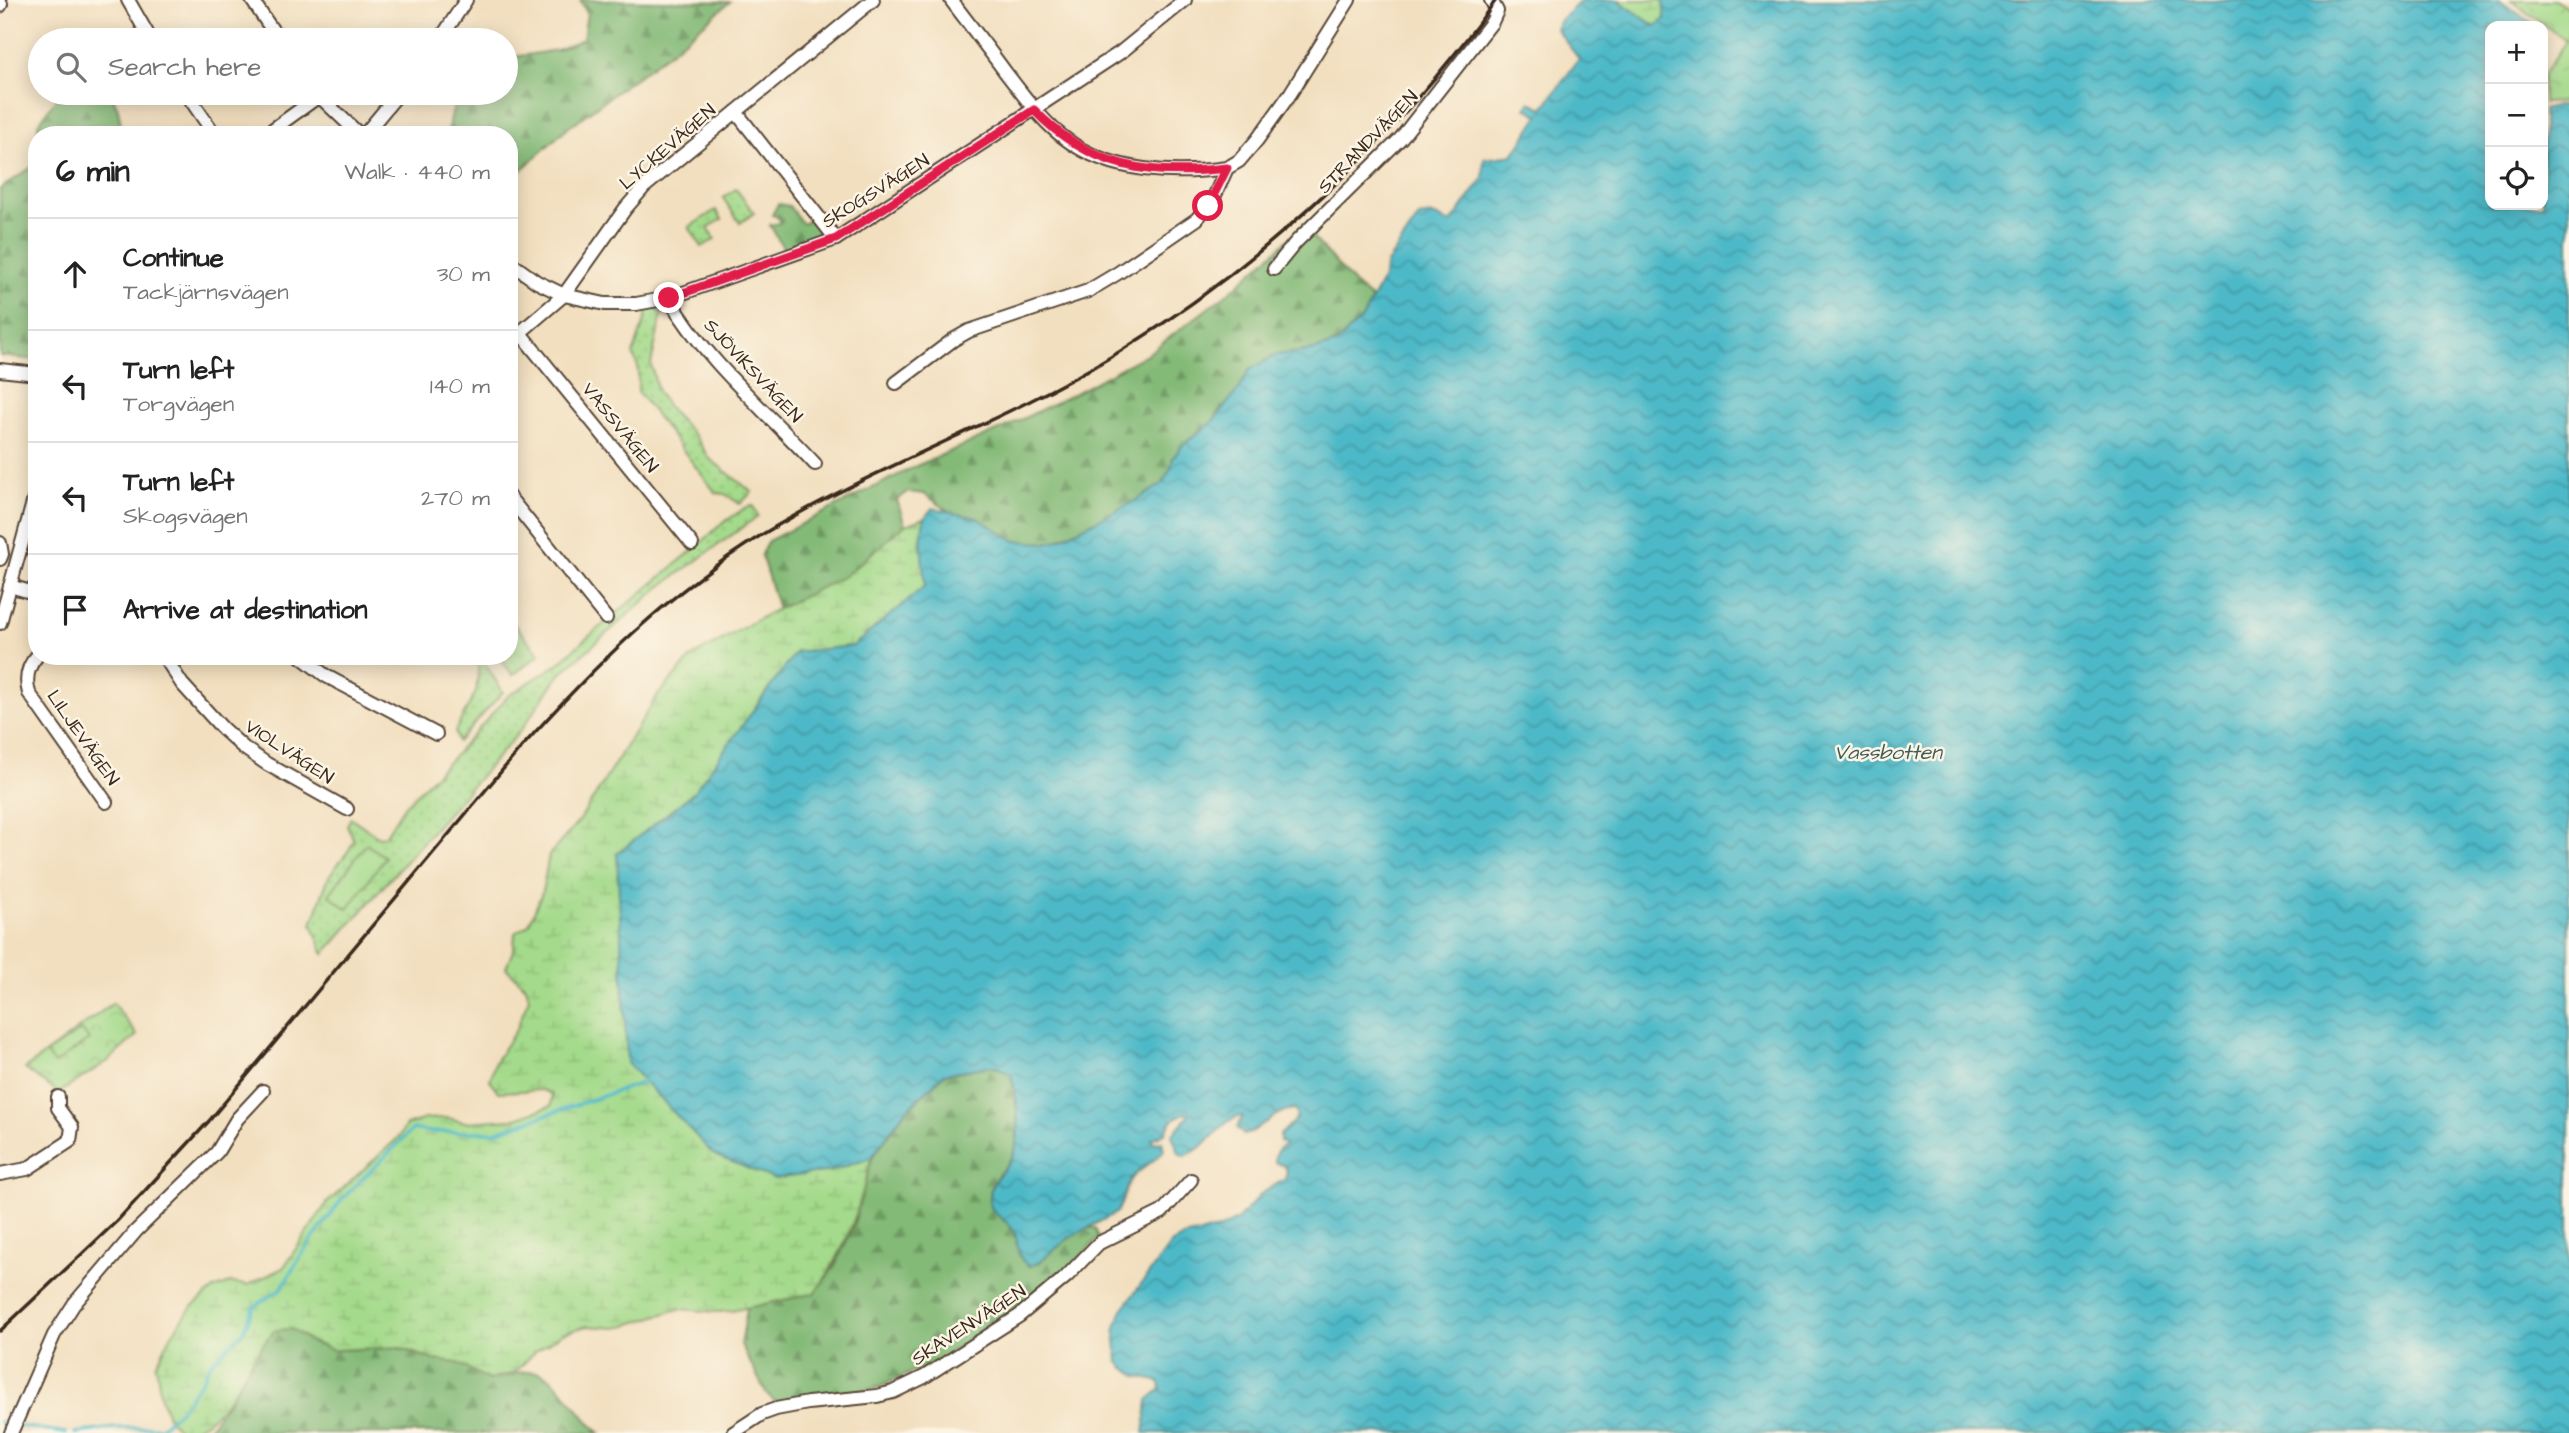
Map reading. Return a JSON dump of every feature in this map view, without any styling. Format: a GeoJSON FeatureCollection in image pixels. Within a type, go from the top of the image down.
{"type":"FeatureCollection","features":[{"type":"Feature","properties":{"kind":"street"},"geometry":{"type":"LineString","coordinates":[[128,0],[144,28]]}},
{"type":"Feature","properties":{"kind":"street"},"geometry":{"type":"LineString","coordinates":[[252,0],[271,28]]}},
{"type":"Feature","properties":{"kind":"street"},"geometry":{"type":"LineString","coordinates":[[448,28],[466,0]]}},
{"type":"Feature","properties":{"kind":"street","name":"LYCKEVÄGEN"},"geometry":{"type":"LineString","coordinates":[[520,333],[564,295],[638,193],[873,0]]}},
{"type":"Feature","properties":{"kind":"street"},"geometry":{"type":"LineString","coordinates":[[951,0],[1034,110],[1068,141],[1091,154],[1116,163],[1167,170],[1227,168],[1239,161],[1273,118],[1349,0]]}},
{"type":"Feature","properties":{"kind":"street","name":"SKOGSVÄGEN"},"geometry":{"type":"LineString","coordinates":[[518,268],[537,282],[564,295],[620,305],[669,298],[836,239],[1121,51],[1185,0]]}},
{"type":"Feature","properties":{"kind":"street","name":"STRANDVÄGEN"},"geometry":{"type":"LineString","coordinates":[[1274,269],[1296,242],[1387,154],[1427,107],[1492,22],[1497,11],[1491,0]]}},
{"type":"Feature","properties":{"kind":"street"},"geometry":{"type":"LineString","coordinates":[[195,105],[209,126]]}},
{"type":"Feature","properties":{"kind":"street"},"geometry":{"type":"LineString","coordinates":[[277,126],[304,105]]}},
{"type":"Feature","properties":{"kind":"street"},"geometry":{"type":"LineString","coordinates":[[328,105],[352,126]]}},
{"type":"Feature","properties":{"kind":"street"},"geometry":{"type":"LineString","coordinates":[[370,126],[388,105]]}},
{"type":"Feature","properties":{"kind":"street"},"geometry":{"type":"LineString","coordinates":[[736,112],[836,239]]}},
{"type":"Feature","properties":{"kind":"street"},"geometry":{"type":"LineString","coordinates":[[897,383],[969,331],[1076,296],[1118,273],[1197,219],[1215,195],[1227,168]]}},
{"type":"Feature","properties":{"kind":"street","name":"SJÖVIKSVÄGEN"},"geometry":{"type":"LineString","coordinates":[[669,298],[681,319],[705,347],[816,464]]}},
{"type":"Feature","properties":{"kind":"street","name":"VASSVÄGEN"},"geometry":{"type":"LineString","coordinates":[[520,333],[692,544]]}},
{"type":"Feature","properties":{"kind":"street"},"geometry":{"type":"LineString","coordinates":[[0,370],[28,373]]}},
{"type":"Feature","properties":{"kind":"street"},"geometry":{"type":"LineString","coordinates":[[518,508],[606,618]]}},
{"type":"Feature","properties":{"kind":"street"},"geometry":{"type":"LineString","coordinates":[[0,623],[28,521]]}},
{"type":"Feature","properties":{"kind":"street"},"geometry":{"type":"LineString","coordinates":[[0,543],[0,559]]}},
{"type":"Feature","properties":{"kind":"street"},"geometry":{"type":"LineString","coordinates":[[10,586],[28,591]]}},
{"type":"Feature","properties":{"kind":"street","name":"LILJEVÄGEN"},"geometry":{"type":"LineString","coordinates":[[32,665],[28,671],[27,686],[30,693],[106,802]]}},
{"type":"Feature","properties":{"kind":"street","name":"VIOLVÄGEN"},"geometry":{"type":"LineString","coordinates":[[170,665],[182,684],[244,748],[347,808]]}},
{"type":"Feature","properties":{"kind":"street"},"geometry":{"type":"LineString","coordinates":[[312,665],[326,676],[436,734]]}},
{"type":"Feature","properties":{"kind":"street"},"geometry":{"type":"LineString","coordinates":[[11,1433],[54,1335],[74,1304],[136,1231],[217,1152],[237,1119],[264,1091]]}},
{"type":"Feature","properties":{"kind":"street"},"geometry":{"type":"LineString","coordinates":[[0,1174],[27,1169],[71,1141],[72,1127],[58,1108],[58,1097]]}},
{"type":"Feature","properties":{"kind":"street","name":"SKAVENVÄGEN"},"geometry":{"type":"LineString","coordinates":[[733,1433],[762,1414],[776,1409],[877,1396],[924,1377],[1019,1316],[1067,1276],[1099,1243],[1162,1212],[1191,1180]]}},
{"type":"Feature","properties":{"kind":"green space"},"geometry":{"type":"Polygon","coordinates":[[[580,0],[730,2],[666,55],[565,130],[518,173],[518,126],[449,126],[454,105],[518,105],[518,56],[557,50],[583,39],[587,13],[580,0]]]}},
{"type":"Feature","properties":{"kind":"green space"},"geometry":{"type":"Polygon","coordinates":[[[1618,0],[1663,0],[1665,19],[1655,26],[1618,0]]]}},
{"type":"Feature","properties":{"kind":"green space"},"geometry":{"type":"Polygon","coordinates":[[[2511,0],[2555,0],[2569,9],[2569,102],[2548,103],[2548,68],[2566,41],[2548,28],[2548,21],[2539,21],[2511,0]]]}},
{"type":"Feature","properties":{"kind":"green space"},"geometry":{"type":"Polygon","coordinates":[[[51,105],[116,105],[121,126],[38,126],[51,105]]]}},
{"type":"Feature","properties":{"kind":"green space"},"geometry":{"type":"Polygon","coordinates":[[[28,170],[28,359],[0,356],[0,189],[28,170]]]}},
{"type":"Feature","properties":{"kind":"green space"},"geometry":{"type":"Polygon","coordinates":[[[736,189],[754,213],[740,223],[723,198],[736,189]]]}},
{"type":"Feature","properties":{"kind":"green space"},"geometry":{"type":"Polygon","coordinates":[[[778,204],[789,206],[802,223],[811,218],[820,229],[817,240],[785,251],[770,225],[780,223],[778,217],[772,215],[778,204]]]}},
{"type":"Feature","properties":{"kind":"green space"},"geometry":{"type":"Polygon","coordinates":[[[716,210],[722,219],[708,228],[715,239],[702,247],[689,227],[716,210]]]}},
{"type":"Feature","properties":{"kind":"green space"},"geometry":{"type":"Polygon","coordinates":[[[1303,226],[1357,287],[1372,299],[1363,317],[1337,343],[1315,350],[1276,355],[1249,370],[1240,388],[1213,421],[1182,446],[1173,458],[1163,484],[1058,540],[1046,543],[1015,541],[977,518],[952,513],[924,494],[908,492],[897,500],[905,525],[845,576],[778,609],[761,554],[768,541],[914,467],[1002,429],[1075,393],[1149,353],[1232,290],[1303,226]]]}},
{"type":"Feature","properties":{"kind":"green space"},"geometry":{"type":"Polygon","coordinates":[[[646,308],[662,312],[651,364],[658,393],[695,436],[709,458],[752,492],[740,504],[725,494],[716,493],[638,392],[638,367],[633,354],[646,317],[646,308]]]}},
{"type":"Feature","properties":{"kind":"green space"},"geometry":{"type":"Polygon","coordinates":[[[753,506],[758,516],[659,588],[560,674],[521,730],[324,954],[312,924],[329,876],[354,840],[347,825],[351,818],[379,837],[385,836],[404,806],[508,696],[558,664],[719,526],[745,508],[753,506]]]}},
{"type":"Feature","properties":{"kind":"green space"},"geometry":{"type":"Polygon","coordinates":[[[926,517],[921,539],[925,586],[853,646],[796,652],[693,793],[617,854],[831,1171],[871,1158],[850,1229],[835,1261],[815,1293],[732,1311],[679,1309],[617,1328],[587,1326],[563,1333],[536,1351],[514,1373],[489,1380],[458,1363],[434,1360],[398,1347],[333,1350],[312,1342],[292,1329],[275,1330],[253,1358],[227,1402],[201,1425],[183,1433],[170,1421],[161,1399],[156,1365],[172,1334],[191,1308],[214,1289],[230,1283],[248,1285],[283,1268],[327,1203],[399,1137],[406,1125],[425,1119],[447,1118],[465,1122],[513,1119],[551,1106],[552,1095],[543,1090],[498,1092],[490,1080],[495,1062],[516,1030],[529,998],[526,987],[506,968],[514,948],[515,933],[529,924],[542,893],[549,855],[580,820],[657,696],[692,657],[764,616],[845,576],[905,525],[926,517]]]}},
{"type":"Feature","properties":{"kind":"green space"},"geometry":{"type":"Polygon","coordinates":[[[518,628],[540,654],[513,675],[505,665],[518,665],[518,628]]]}},
{"type":"Feature","properties":{"kind":"green space"},"geometry":{"type":"Polygon","coordinates":[[[479,665],[486,665],[503,692],[458,742],[455,731],[476,692],[479,665]]]}},
{"type":"Feature","properties":{"kind":"green space"},"geometry":{"type":"Polygon","coordinates":[[[366,844],[385,857],[348,909],[329,895],[366,844]]]}},
{"type":"Feature","properties":{"kind":"green space"},"geometry":{"type":"Polygon","coordinates":[[[113,1003],[137,1035],[108,1061],[59,1093],[25,1069],[113,1003]]]}},
{"type":"Feature","properties":{"kind":"green space"},"geometry":{"type":"Polygon","coordinates":[[[82,1030],[89,1040],[54,1064],[46,1053],[82,1030]]]}},
{"type":"Feature","properties":{"kind":"green space"},"geometry":{"type":"Polygon","coordinates":[[[989,1066],[1011,1075],[1017,1130],[1014,1152],[993,1183],[990,1202],[994,1211],[1013,1229],[1022,1260],[1030,1266],[1087,1228],[1095,1228],[1099,1238],[1043,1294],[935,1362],[877,1388],[775,1402],[766,1393],[741,1345],[747,1308],[815,1293],[834,1267],[853,1228],[872,1158],[904,1113],[944,1074],[989,1066]]]}},
{"type":"Feature","properties":{"kind":"green space"},"geometry":{"type":"Polygon","coordinates":[[[292,1329],[312,1343],[333,1350],[398,1348],[434,1360],[458,1363],[489,1380],[538,1372],[553,1381],[600,1433],[205,1433],[234,1394],[263,1342],[275,1330],[292,1329]]]}},
{"type":"Feature","properties":{"kind":"water","name":"Vassbotten"},"geometry":{"type":"Polygon","coordinates":[[[1582,0],[1618,0],[1655,26],[1665,19],[1663,0],[2499,0],[2529,21],[2485,21],[2485,210],[2548,210],[2548,108],[2569,106],[2569,1433],[1144,1433],[1148,1400],[1161,1389],[1160,1382],[1137,1376],[1118,1361],[1115,1331],[1121,1311],[1171,1244],[1183,1237],[1219,1229],[1237,1220],[1262,1193],[1285,1179],[1285,1166],[1275,1162],[1275,1155],[1285,1144],[1280,1141],[1280,1135],[1297,1118],[1295,1109],[1275,1116],[1244,1135],[1237,1128],[1243,1116],[1236,1117],[1193,1152],[1184,1156],[1179,1153],[1172,1135],[1189,1115],[1185,1113],[1177,1117],[1165,1133],[1152,1139],[1153,1143],[1162,1141],[1164,1150],[1133,1177],[1116,1213],[1069,1238],[1038,1263],[1030,1266],[1020,1256],[1013,1229],[994,1211],[990,1202],[991,1189],[1015,1151],[1018,1130],[1011,1075],[999,1068],[989,1066],[944,1074],[904,1113],[871,1158],[831,1171],[774,1179],[714,1155],[627,1063],[617,854],[693,793],[796,652],[853,646],[925,586],[922,533],[927,515],[933,508],[977,518],[1015,541],[1046,543],[1058,540],[1135,501],[1162,484],[1173,458],[1182,446],[1213,421],[1240,388],[1249,370],[1276,355],[1315,350],[1337,343],[1363,317],[1382,281],[1387,263],[1419,217],[1433,215],[1451,223],[1483,179],[1484,159],[1513,155],[1539,115],[1526,108],[1530,102],[1543,108],[1579,59],[1556,29],[1560,20],[1582,0]]]}},
{"type":"Feature","properties":{"kind":"waterway"},"geometry":{"type":"LineString","coordinates":[[75,1433],[114,1428],[161,1427],[180,1410],[210,1364],[243,1332],[254,1307],[282,1288],[304,1251],[343,1198],[413,1129],[429,1132],[495,1132],[645,1082]]}},
{"type":"Feature","properties":{"kind":"waterway"},"geometry":{"type":"LineString","coordinates":[[0,1422],[12,1425]]}},
{"type":"Feature","properties":{"kind":"waterway"},"geometry":{"type":"LineString","coordinates":[[19,1426],[66,1433]]}},
{"type":"Feature","properties":{"kind":"railway"},"geometry":{"type":"LineString","coordinates":[[0,1331],[117,1221],[209,1121],[520,749],[604,660],[664,606],[729,557],[806,509],[1076,377],[1173,317],[1276,238],[1371,149],[1457,51],[1496,0]]}},
{"type":"Feature","properties":{"kind":"route"},"geometry":{"type":"LineString","coordinates":[[669,298],[836,239],[1034,110],[1068,141],[1100,158],[1116,163],[1156,169],[1227,168],[1208,206]]}}]}
